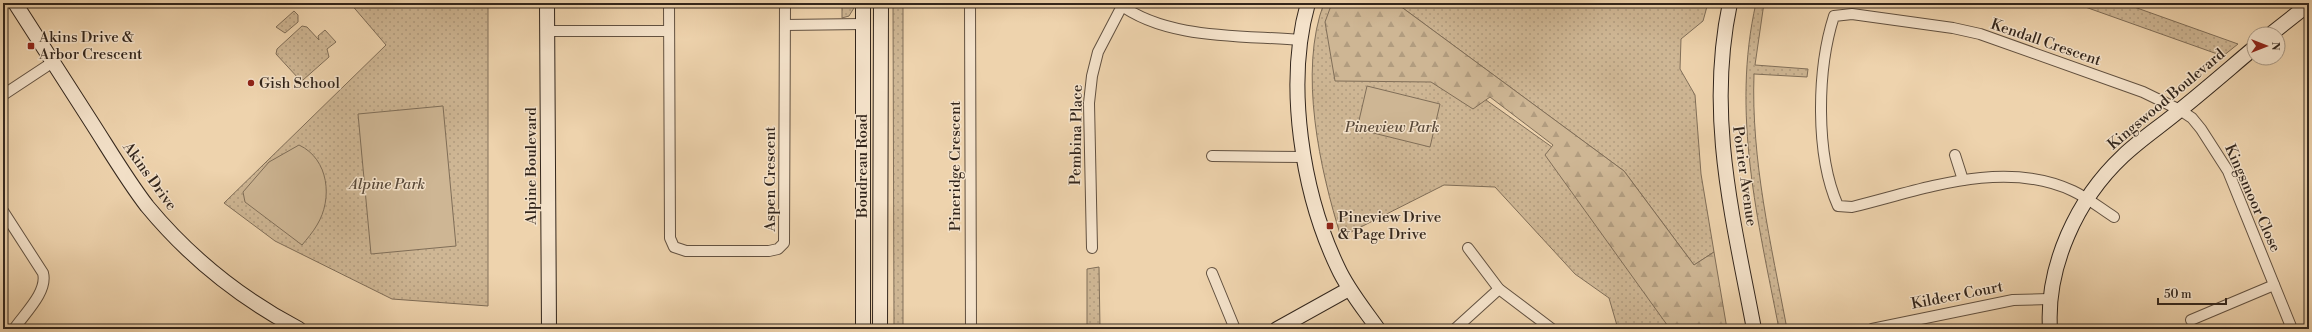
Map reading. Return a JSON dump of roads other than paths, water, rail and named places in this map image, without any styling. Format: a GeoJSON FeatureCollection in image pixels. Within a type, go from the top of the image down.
{"type":"FeatureCollection","features":[{"type":"Feature","properties":{"kind":"street","name":"Akins Drive"},"geometry":{"type":"LineString","coordinates":[[15,3],[137,191],[170,232],[196,258],[225,283],[291,327]]}},
{"type":"Feature","properties":{"kind":"street","name":"Alpine Boulevard"},"geometry":{"type":"LineString","coordinates":[[547,3],[550,329]]}},
{"type":"Feature","properties":{"kind":"street","name":"Aspen Crescent"},"geometry":{"type":"LineString","coordinates":[[669,3],[672,243],[677,249],[686,251],[769,251],[782,247],[785,240],[785,3]]}},
{"type":"Feature","properties":{"kind":"street","name":"Boudreau Road"},"geometry":{"type":"LineString","coordinates":[[863,3],[863,329]]}},
{"type":"Feature","properties":{"kind":"street","name":"Boudreau Road"},"geometry":{"type":"LineString","coordinates":[[880,329],[881,3]]}},
{"type":"Feature","properties":{"kind":"street","name":"Pineridge Crescent"},"geometry":{"type":"LineString","coordinates":[[970,3],[971,329]]}},
{"type":"Feature","properties":{"kind":"street"},"geometry":{"type":"LineString","coordinates":[[1308,3],[1300,40],[1299,113],[1309,186],[1321,228],[1349,289],[1378,329]]}},
{"type":"Feature","properties":{"kind":"street","name":"Poirier Avenue"},"geometry":{"type":"LineString","coordinates":[[1730,3],[1720,87],[1723,162],[1754,329]]}},
{"type":"Feature","properties":{"kind":"street"},"geometry":{"type":"LineString","coordinates":[[1120,4],[1152,21],[1173,28],[1300,40]]}},
{"type":"Feature","properties":{"kind":"street","name":"Pembina Place"},"geometry":{"type":"LineString","coordinates":[[1092,248],[1089,103],[1092,76],[1098,52],[1120,4]]}},
{"type":"Feature","properties":{"kind":"street"},"geometry":{"type":"LineString","coordinates":[[2279,26],[2299,6]]}},
{"type":"Feature","properties":{"kind":"street","name":"Kendall Crescent"},"geometry":{"type":"LineString","coordinates":[[2088,199],[2061,186],[2023,178],[1993,177],[1963,180],[1852,207],[1838,206],[1832,192],[1828,174],[1822,117],[1825,52],[1834,16],[1852,14],[1953,28],[1980,34],[2143,92],[2180,110]]}},
{"type":"Feature","properties":{"kind":"street"},"geometry":{"type":"LineString","coordinates":[[785,25],[862,24]]}},
{"type":"Feature","properties":{"kind":"street"},"geometry":{"type":"LineString","coordinates":[[548,31],[669,31]]}},
{"type":"Feature","properties":{"kind":"street","name":"Kingswood Boulevard"},"geometry":{"type":"LineString","coordinates":[[2050,329],[2049,299],[2064,245],[2088,199],[2122,157],[2246,55]]}},
{"type":"Feature","properties":{"kind":"street"},"geometry":{"type":"LineString","coordinates":[[3,95],[53,62]]}},
{"type":"Feature","properties":{"kind":"street","name":"Kingsmoor Close"},"geometry":{"type":"LineString","coordinates":[[2180,110],[2192,118],[2201,129],[2228,171],[2292,329]]}},
{"type":"Feature","properties":{"kind":"street"},"geometry":{"type":"LineString","coordinates":[[1955,155],[1963,180]]}},
{"type":"Feature","properties":{"kind":"street"},"geometry":{"type":"LineString","coordinates":[[1212,156],[1304,157]]}},
{"type":"Feature","properties":{"kind":"street"},"geometry":{"type":"LineString","coordinates":[[2088,199],[2114,217]]}},
{"type":"Feature","properties":{"kind":"street"},"geometry":{"type":"LineString","coordinates":[[3,211],[43,273],[45,281],[40,292],[14,329]]}},
{"type":"Feature","properties":{"kind":"street"},"geometry":{"type":"LineString","coordinates":[[1468,248],[1498,289],[1552,329]]}},
{"type":"Feature","properties":{"kind":"street"},"geometry":{"type":"LineString","coordinates":[[1212,273],[1235,329]]}},
{"type":"Feature","properties":{"kind":"street"},"geometry":{"type":"LineString","coordinates":[[2190,320],[2274,286]]}},
{"type":"Feature","properties":{"kind":"street"},"geometry":{"type":"LineString","coordinates":[[1277,329],[1349,289]]}},
{"type":"Feature","properties":{"kind":"street"},"geometry":{"type":"LineString","coordinates":[[1455,329],[1498,289]]}},
{"type":"Feature","properties":{"kind":"street","name":"Kildeer Court"},"geometry":{"type":"LineString","coordinates":[[1872,329],[2013,300],[2049,299]]}},
{"type":"Feature","properties":{"kind":"place","name":"Akins Drive & Arbor Crescent"},"geometry":{"type":"Point","coordinates":[31,46]}},
{"type":"Feature","properties":{"kind":"place","name":"Gish School"},"geometry":{"type":"Point","coordinates":[251,83]}},
{"type":"Feature","properties":{"kind":"place","name":"Pineview Drive & Page Drive"},"geometry":{"type":"Point","coordinates":[1330,226]}},
{"type":"Feature","properties":{"kind":"park label","name":"Pineview Park"},"geometry":{"type":"Point","coordinates":[1392,127]}},
{"type":"Feature","properties":{"kind":"park label","name":"Alpine Park"},"geometry":{"type":"Point","coordinates":[387,184]}}]}
